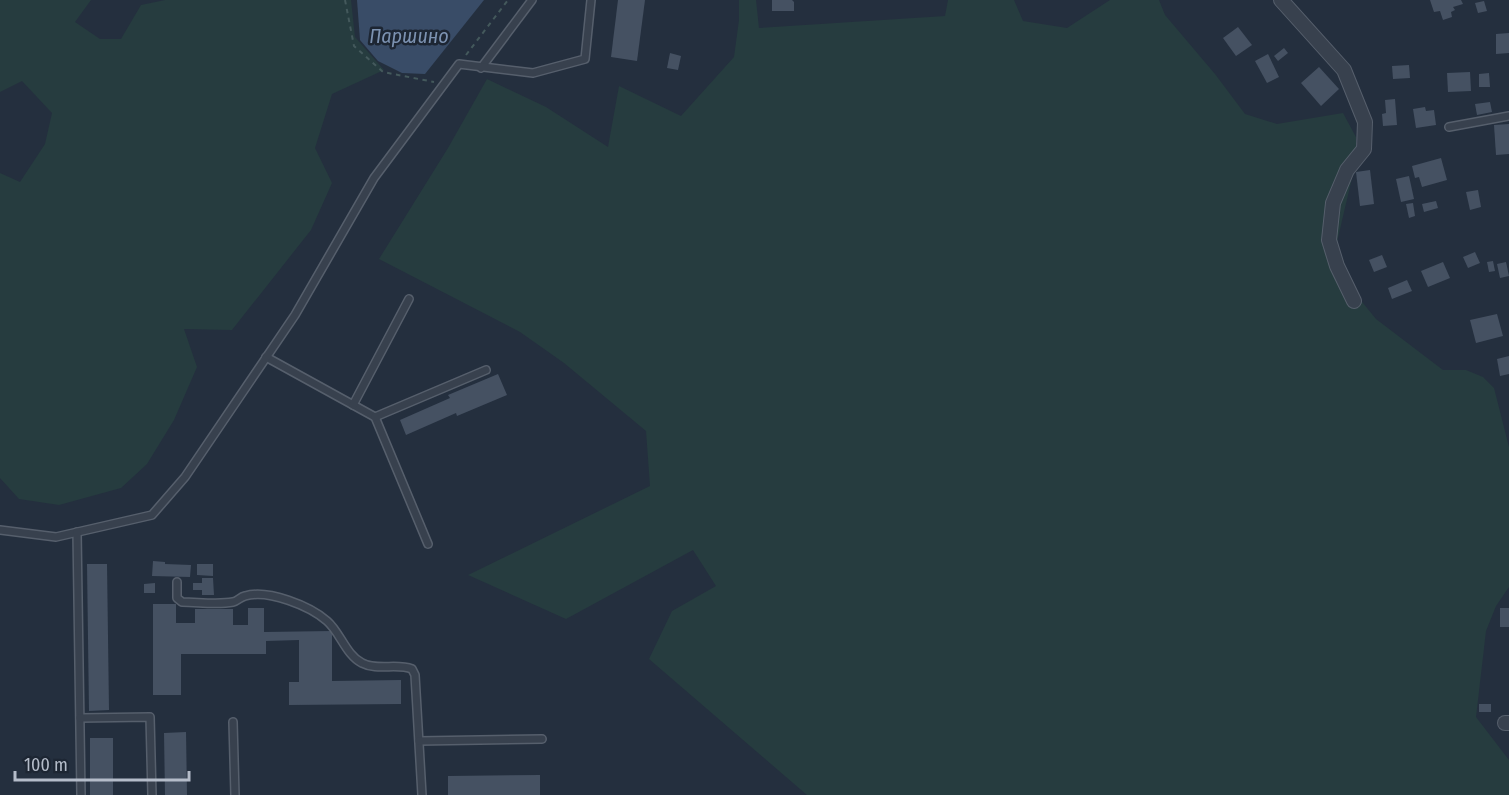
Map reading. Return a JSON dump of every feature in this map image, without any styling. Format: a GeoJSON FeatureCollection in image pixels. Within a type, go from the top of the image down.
{"type":"FeatureCollection","features":[{"type":"Feature","properties":{"kind":"street"},"geometry":{"type":"LineString","coordinates":[[1281,0],[1344,70],[1365,122],[1364,149],[1347,170],[1333,203],[1329,240],[1337,266],[1354,301]]}},
{"type":"Feature","properties":{"kind":"lane"},"geometry":{"type":"LineString","coordinates":[[481,68],[532,0]]}},
{"type":"Feature","properties":{"kind":"lane"},"geometry":{"type":"LineString","coordinates":[[0,530],[56,537],[152,515],[185,477],[295,315],[374,178],[459,64],[533,73],[585,59],[591,0]]}},
{"type":"Feature","properties":{"kind":"lane"},"geometry":{"type":"LineString","coordinates":[[1449,127],[1509,117]]}},
{"type":"Feature","properties":{"kind":"lane"},"geometry":{"type":"LineString","coordinates":[[353,405],[409,299]]}},
{"type":"Feature","properties":{"kind":"lane"},"geometry":{"type":"LineString","coordinates":[[266,357],[375,417],[428,544]]}},
{"type":"Feature","properties":{"kind":"lane"},"geometry":{"type":"LineString","coordinates":[[375,417],[486,370]]}},
{"type":"Feature","properties":{"kind":"lane"},"geometry":{"type":"LineString","coordinates":[[77,532],[81,795]]}},
{"type":"Feature","properties":{"kind":"lane"},"geometry":{"type":"LineString","coordinates":[[177,582],[177,598],[182,602],[235,602],[248,596],[273,596],[289,601],[318,614],[329,622],[355,658],[363,664],[405,666],[412,669],[415,675],[422,795]]}},
{"type":"Feature","properties":{"kind":"lane"},"geometry":{"type":"LineString","coordinates":[[80,718],[150,717],[152,795]]}},
{"type":"Feature","properties":{"kind":"lane"},"geometry":{"type":"LineString","coordinates":[[233,722],[235,795]]}},
{"type":"Feature","properties":{"kind":"lane"},"geometry":{"type":"LineString","coordinates":[[419,741],[542,739]]}},
{"type":"Feature","properties":{"kind":"path"},"geometry":{"type":"LineString","coordinates":[[345,0],[354,46],[382,72],[443,84]]}},
{"type":"Feature","properties":{"kind":"path"},"geometry":{"type":"LineString","coordinates":[[459,64],[508,0]]}},
{"type":"Feature","properties":{"kind":"green space"},"geometry":{"type":"Polygon","coordinates":[[[0,0],[91,0],[75,22],[100,39],[121,39],[141,5],[165,0],[351,0],[355,37],[384,70],[332,94],[315,148],[332,183],[311,230],[232,330],[184,329],[197,367],[174,420],[147,464],[121,488],[59,505],[19,499],[0,478],[0,173],[20,182],[45,144],[52,113],[22,81],[0,92],[0,0]]]}},
{"type":"Feature","properties":{"kind":"green space"},"geometry":{"type":"Polygon","coordinates":[[[739,0],[756,0],[759,28],[945,16],[948,0],[1014,0],[1023,21],[1067,28],[1110,0],[1159,0],[1165,15],[1215,74],[1245,114],[1277,124],[1343,113],[1356,137],[1356,161],[1337,242],[1354,292],[1376,319],[1443,370],[1466,370],[1483,377],[1494,388],[1509,447],[1509,587],[1496,606],[1486,631],[1476,717],[1509,760],[1509,795],[807,795],[649,659],[672,611],[716,586],[693,550],[566,619],[468,575],[650,486],[646,431],[564,363],[520,332],[379,259],[448,148],[487,79],[546,107],[608,147],[619,86],[681,116],[734,57],[739,0]]]}},
{"type":"Feature","properties":{"kind":"water","name":"Паршино"},"geometry":{"type":"Polygon","coordinates":[[[357,0],[484,0],[425,74],[402,73],[378,61],[360,40],[357,0]]]}},
{"type":"Feature","properties":{"kind":"building"},"geometry":{"type":"Polygon","coordinates":[[[618,0],[645,0],[637,61],[611,57],[618,0]]]}},
{"type":"Feature","properties":{"kind":"building"},"geometry":{"type":"Polygon","coordinates":[[[772,0],[792,0],[794,11],[772,11],[772,0]]]}},
{"type":"Feature","properties":{"kind":"building"},"geometry":{"type":"Polygon","coordinates":[[[1430,0],[1461,0],[1463,4],[1453,7],[1455,10],[1451,12],[1452,17],[1443,20],[1440,11],[1434,12],[1430,0]]]}},
{"type":"Feature","properties":{"kind":"building"},"geometry":{"type":"Polygon","coordinates":[[[1484,1],[1487,11],[1478,13],[1475,3],[1484,1]]]}},
{"type":"Feature","properties":{"kind":"building"},"geometry":{"type":"Polygon","coordinates":[[[1238,27],[1252,45],[1236,56],[1223,38],[1238,27]]]}},
{"type":"Feature","properties":{"kind":"building"},"geometry":{"type":"Polygon","coordinates":[[[1509,33],[1509,53],[1496,54],[1496,34],[1509,33]]]}},
{"type":"Feature","properties":{"kind":"building"},"geometry":{"type":"Polygon","coordinates":[[[1284,48],[1288,53],[1278,61],[1274,56],[1284,48]]]}},
{"type":"Feature","properties":{"kind":"building"},"geometry":{"type":"Polygon","coordinates":[[[670,53],[681,56],[678,70],[667,68],[670,53]]]}},
{"type":"Feature","properties":{"kind":"building"},"geometry":{"type":"Polygon","coordinates":[[[1268,54],[1279,77],[1267,83],[1255,61],[1268,54]]]}},
{"type":"Feature","properties":{"kind":"building"},"geometry":{"type":"Polygon","coordinates":[[[1409,65],[1410,78],[1393,79],[1392,66],[1409,65]]]}},
{"type":"Feature","properties":{"kind":"building"},"geometry":{"type":"Polygon","coordinates":[[[1319,67],[1339,89],[1321,106],[1301,83],[1319,67]]]}},
{"type":"Feature","properties":{"kind":"building"},"geometry":{"type":"Polygon","coordinates":[[[1470,72],[1471,91],[1448,92],[1447,73],[1470,72]]]}},
{"type":"Feature","properties":{"kind":"building"},"geometry":{"type":"Polygon","coordinates":[[[1489,73],[1490,87],[1479,87],[1479,74],[1489,73]]]}},
{"type":"Feature","properties":{"kind":"building"},"geometry":{"type":"Polygon","coordinates":[[[1395,99],[1397,125],[1383,126],[1382,114],[1386,113],[1385,100],[1395,99]]]}},
{"type":"Feature","properties":{"kind":"building"},"geometry":{"type":"Polygon","coordinates":[[[1490,102],[1492,112],[1477,115],[1475,104],[1490,102]]]}},
{"type":"Feature","properties":{"kind":"building"},"geometry":{"type":"Polygon","coordinates":[[[1425,107],[1426,111],[1434,110],[1436,125],[1416,128],[1413,109],[1425,107]]]}},
{"type":"Feature","properties":{"kind":"building"},"geometry":{"type":"Polygon","coordinates":[[[1509,124],[1509,154],[1496,155],[1494,125],[1509,124]]]}},
{"type":"Feature","properties":{"kind":"building"},"geometry":{"type":"Polygon","coordinates":[[[1441,158],[1447,180],[1422,187],[1419,177],[1415,178],[1412,166],[1441,158]]]}},
{"type":"Feature","properties":{"kind":"building"},"geometry":{"type":"Polygon","coordinates":[[[1370,170],[1374,204],[1360,206],[1356,172],[1370,170]]]}},
{"type":"Feature","properties":{"kind":"building"},"geometry":{"type":"Polygon","coordinates":[[[1409,176],[1414,199],[1401,202],[1396,179],[1409,176]]]}},
{"type":"Feature","properties":{"kind":"building"},"geometry":{"type":"Polygon","coordinates":[[[1478,190],[1481,207],[1470,210],[1466,192],[1478,190]]]}},
{"type":"Feature","properties":{"kind":"building"},"geometry":{"type":"Polygon","coordinates":[[[1436,201],[1438,208],[1424,212],[1422,204],[1436,201]]]}},
{"type":"Feature","properties":{"kind":"building"},"geometry":{"type":"Polygon","coordinates":[[[1413,203],[1415,216],[1409,218],[1406,204],[1413,203]]]}},
{"type":"Feature","properties":{"kind":"building"},"geometry":{"type":"Polygon","coordinates":[[[1475,252],[1480,263],[1468,268],[1463,257],[1475,252]]]}},
{"type":"Feature","properties":{"kind":"building"},"geometry":{"type":"Polygon","coordinates":[[[1382,255],[1387,267],[1374,272],[1369,260],[1382,255]]]}},
{"type":"Feature","properties":{"kind":"building"},"geometry":{"type":"Polygon","coordinates":[[[1493,261],[1495,271],[1489,272],[1487,262],[1493,261]]]}},
{"type":"Feature","properties":{"kind":"building"},"geometry":{"type":"Polygon","coordinates":[[[1443,262],[1450,278],[1428,287],[1421,271],[1443,262]]]}},
{"type":"Feature","properties":{"kind":"building"},"geometry":{"type":"Polygon","coordinates":[[[1506,262],[1509,276],[1500,278],[1497,264],[1506,262]]]}},
{"type":"Feature","properties":{"kind":"building"},"geometry":{"type":"Polygon","coordinates":[[[1407,280],[1412,291],[1392,299],[1388,288],[1407,280]]]}},
{"type":"Feature","properties":{"kind":"building"},"geometry":{"type":"Polygon","coordinates":[[[1497,314],[1503,336],[1476,343],[1470,320],[1497,314]]]}},
{"type":"Feature","properties":{"kind":"building"},"geometry":{"type":"Polygon","coordinates":[[[1509,356],[1509,374],[1500,376],[1497,359],[1509,356]]]}},
{"type":"Feature","properties":{"kind":"building"},"geometry":{"type":"Polygon","coordinates":[[[498,374],[507,395],[457,416],[456,413],[406,435],[400,420],[450,398],[448,395],[498,374]]]}},
{"type":"Feature","properties":{"kind":"building"},"geometry":{"type":"Polygon","coordinates":[[[153,561],[191,565],[190,577],[152,576],[153,561]]]}},
{"type":"Feature","properties":{"kind":"building"},"geometry":{"type":"Polygon","coordinates":[[[87,564],[107,564],[109,710],[89,711],[87,564]]]}},
{"type":"Feature","properties":{"kind":"building"},"geometry":{"type":"Polygon","coordinates":[[[197,564],[213,564],[213,576],[197,575],[197,564]]]}},
{"type":"Feature","properties":{"kind":"building"},"geometry":{"type":"Polygon","coordinates":[[[202,578],[213,578],[214,595],[202,595],[202,590],[193,590],[193,583],[202,583],[202,578]]]}},
{"type":"Feature","properties":{"kind":"building"},"geometry":{"type":"Polygon","coordinates":[[[155,583],[155,593],[144,593],[144,584],[155,583]]]}},
{"type":"Feature","properties":{"kind":"building"},"geometry":{"type":"Polygon","coordinates":[[[153,604],[176,604],[176,623],[195,623],[195,609],[233,609],[233,625],[248,625],[248,608],[264,608],[264,632],[332,631],[332,681],[401,680],[401,704],[289,705],[289,682],[299,682],[299,640],[266,641],[266,654],[181,654],[181,695],[153,695],[153,604]]]}},
{"type":"Feature","properties":{"kind":"building"},"geometry":{"type":"Polygon","coordinates":[[[1500,608],[1509,608],[1509,627],[1500,627],[1500,608]]]}},
{"type":"Feature","properties":{"kind":"building"},"geometry":{"type":"Polygon","coordinates":[[[1479,704],[1491,704],[1491,712],[1479,712],[1479,704]]]}},
{"type":"Feature","properties":{"kind":"building"},"geometry":{"type":"Polygon","coordinates":[[[186,732],[187,795],[165,795],[164,733],[186,732]]]}},
{"type":"Feature","properties":{"kind":"building"},"geometry":{"type":"Polygon","coordinates":[[[90,738],[113,738],[113,795],[90,795],[90,738]]]}},
{"type":"Feature","properties":{"kind":"building"},"geometry":{"type":"Polygon","coordinates":[[[540,775],[540,795],[448,795],[448,776],[540,775]]]}}]}
